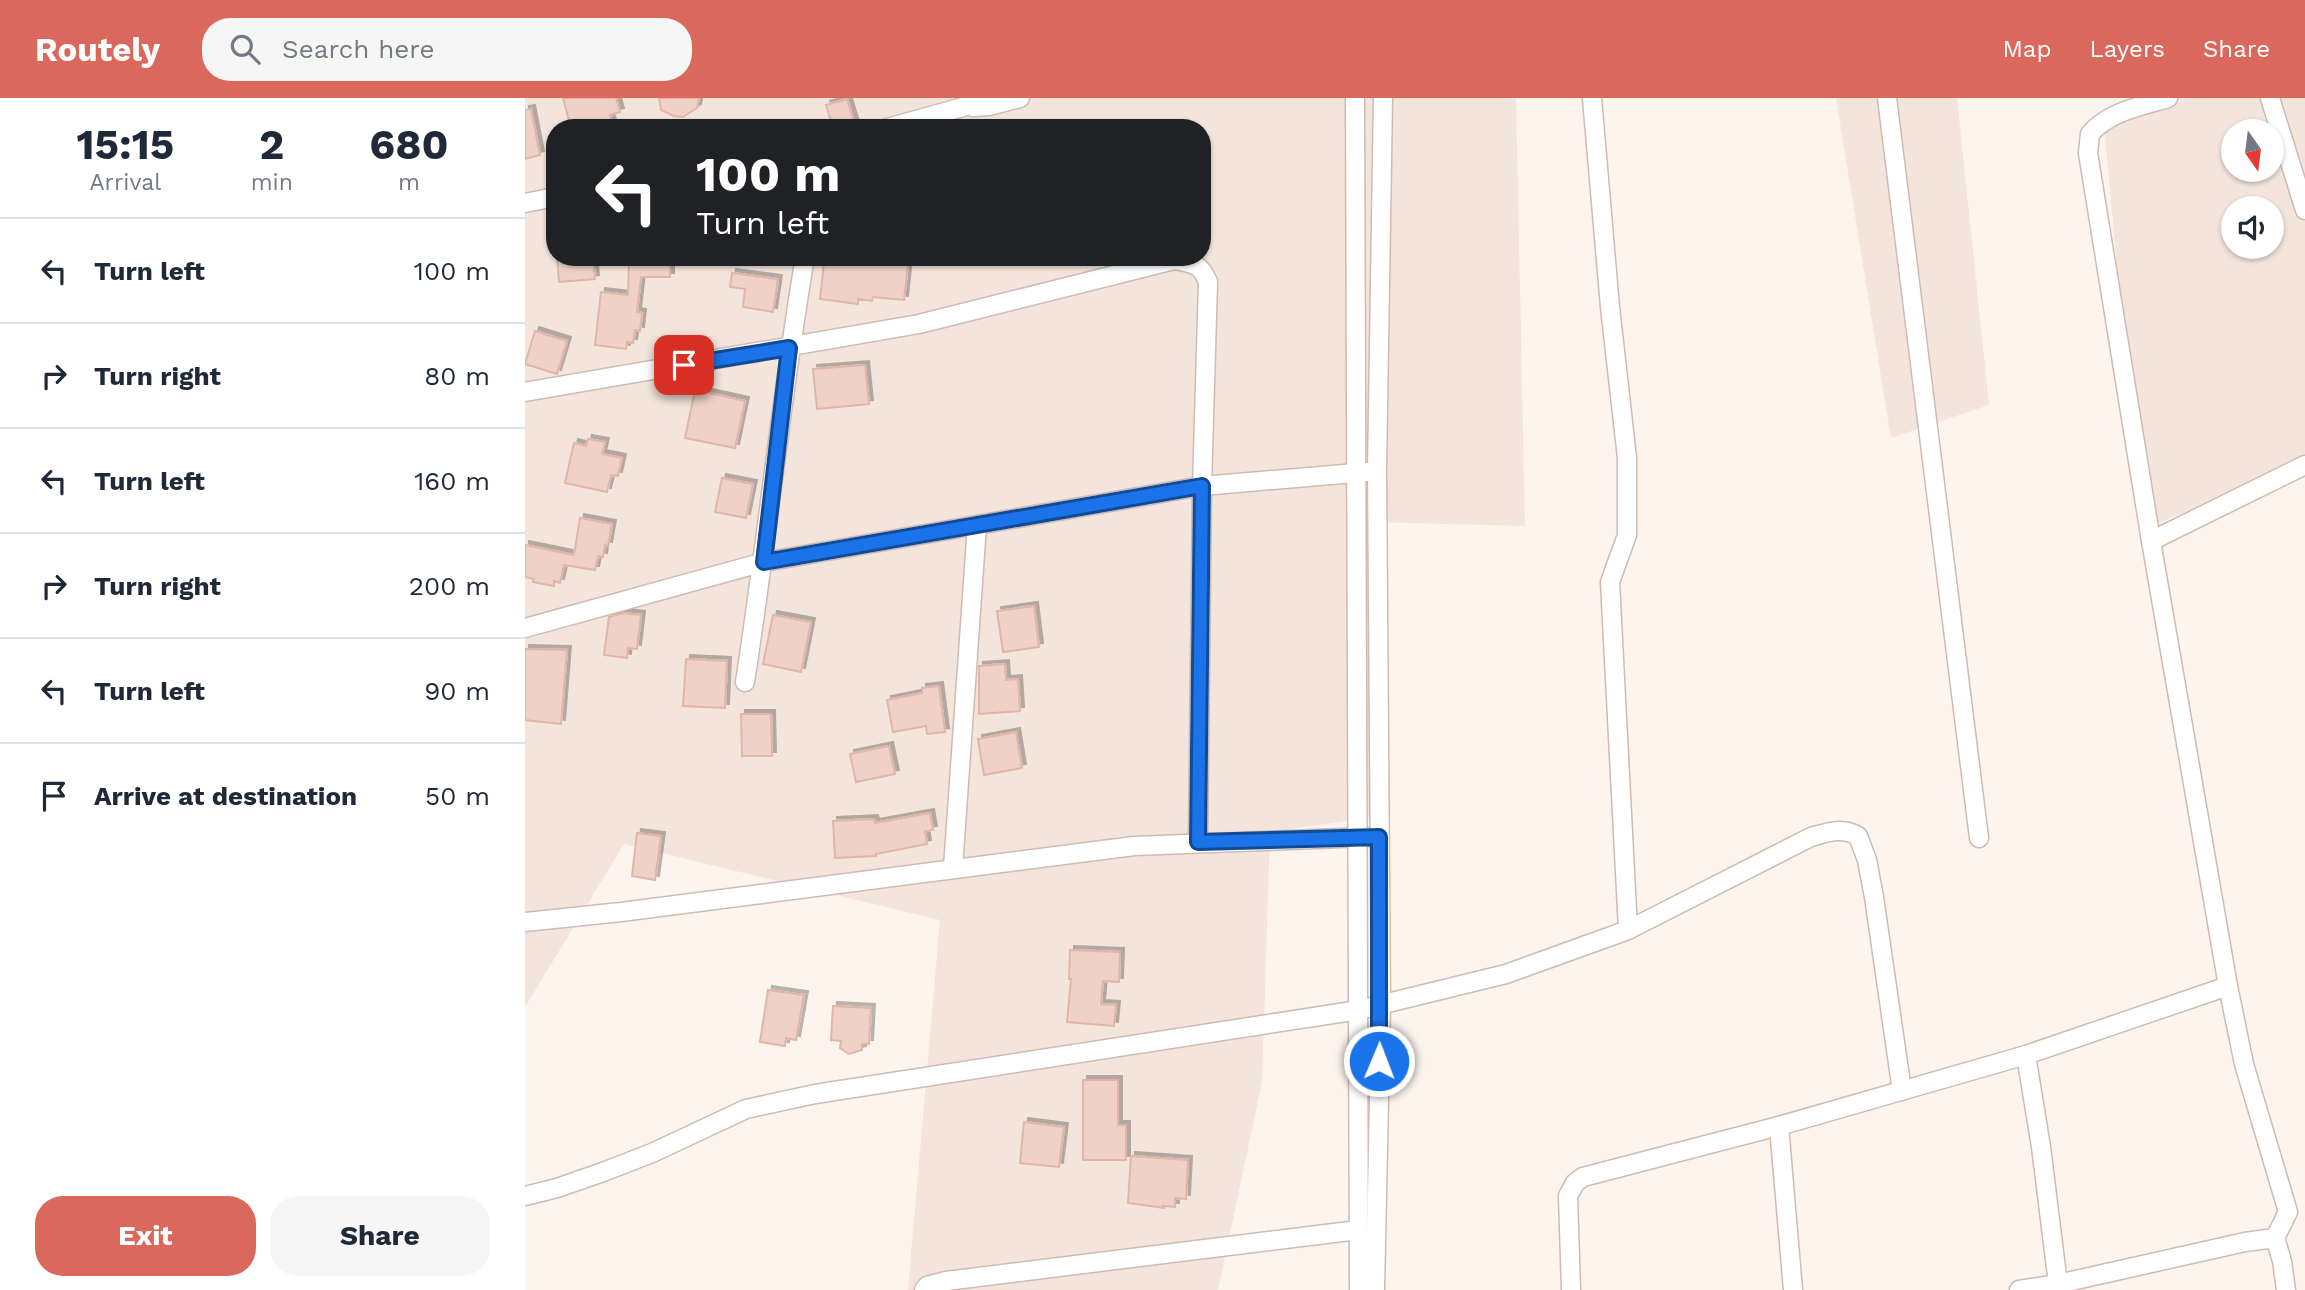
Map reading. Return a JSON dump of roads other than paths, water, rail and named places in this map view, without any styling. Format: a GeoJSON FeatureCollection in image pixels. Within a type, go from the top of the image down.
{"type":"FeatureCollection","features":[{"type":"Feature","properties":{"kind":"street"},"geometry":{"type":"LineString","coordinates":[[920,119],[984,98]]}},
{"type":"Feature","properties":{"kind":"street"},"geometry":{"type":"LineString","coordinates":[[963,107],[982,107],[1020,98]]}},
{"type":"Feature","properties":{"kind":"street"},"geometry":{"type":"LineString","coordinates":[[1355,98],[1359,1290]]}},
{"type":"Feature","properties":{"kind":"street"},"geometry":{"type":"LineString","coordinates":[[1375,1290],[1381,1006],[1377,470],[1383,98]]}},
{"type":"Feature","properties":{"kind":"street"},"geometry":{"type":"LineString","coordinates":[[1592,98],[1610,307],[1627,458],[1627,535],[1610,582],[1628,930]]}},
{"type":"Feature","properties":{"kind":"street"},"geometry":{"type":"LineString","coordinates":[[1887,98],[1979,838]]}},
{"type":"Feature","properties":{"kind":"street"},"geometry":{"type":"LineString","coordinates":[[2019,1290],[2275,1238],[2297,1209],[2244,1064],[2228,986],[2151,541],[2088,153],[2090,134],[2103,122],[2168,98]]}},
{"type":"Feature","properties":{"kind":"street"},"geometry":{"type":"LineString","coordinates":[[2270,98],[2305,211]]}},
{"type":"Feature","properties":{"kind":"street"},"geometry":{"type":"LineString","coordinates":[[525,203],[546,199]]}},
{"type":"Feature","properties":{"kind":"street"},"geometry":{"type":"LineString","coordinates":[[745,682],[764,562],[789,348],[803,266]]}},
{"type":"Feature","properties":{"kind":"street"},"geometry":{"type":"LineString","coordinates":[[525,392],[919,324],[1150,266]]}},
{"type":"Feature","properties":{"kind":"street"},"geometry":{"type":"LineString","coordinates":[[1198,842],[1202,486],[1208,282],[1199,266]]}},
{"type":"Feature","properties":{"kind":"street"},"geometry":{"type":"LineString","coordinates":[[2151,541],[2305,465]]}},
{"type":"Feature","properties":{"kind":"street"},"geometry":{"type":"LineString","coordinates":[[525,628],[764,562],[1202,486],[1377,470]]}},
{"type":"Feature","properties":{"kind":"street"},"geometry":{"type":"LineString","coordinates":[[953,868],[977,525]]}},
{"type":"Feature","properties":{"kind":"street"},"geometry":{"type":"LineString","coordinates":[[525,1196],[604,1172],[746,1109],[787,1100],[1359,1010],[1506,974],[1628,930],[1811,837],[1834,830],[1849,831],[1858,836],[1867,860],[1902,1091]]}},
{"type":"Feature","properties":{"kind":"street"},"geometry":{"type":"LineString","coordinates":[[525,922],[1134,846],[1379,837]]}},
{"type":"Feature","properties":{"kind":"street"},"geometry":{"type":"LineString","coordinates":[[1571,1290],[1568,1196],[1574,1183],[1592,1174],[1779,1126],[2026,1055],[2228,986]]}},
{"type":"Feature","properties":{"kind":"street"},"geometry":{"type":"LineString","coordinates":[[2026,1055],[2041,1147],[2058,1284]]}},
{"type":"Feature","properties":{"kind":"street"},"geometry":{"type":"LineString","coordinates":[[1779,1126],[1793,1290]]}},
{"type":"Feature","properties":{"kind":"street"},"geometry":{"type":"LineString","coordinates":[[923,1290],[927,1286],[946,1281],[1358,1230]]}},
{"type":"Feature","properties":{"kind":"street"},"geometry":{"type":"LineString","coordinates":[[2275,1238],[2286,1290]]}}]}
